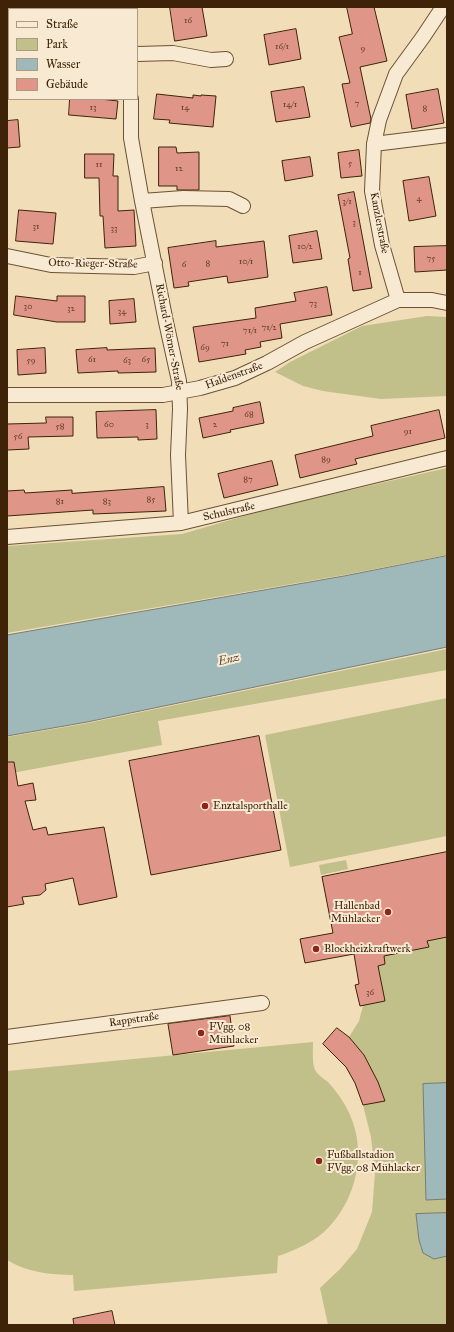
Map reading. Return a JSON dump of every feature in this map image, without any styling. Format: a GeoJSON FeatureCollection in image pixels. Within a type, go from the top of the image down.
{"type":"FeatureCollection","features":[{"type":"Feature","properties":{"kind":"street","name":"Kanzlerstraße"},"geometry":{"type":"LineString","coordinates":[[398,300],[382,244],[372,191],[374,144],[379,120],[396,74],[443,7]]}},
{"type":"Feature","properties":{"kind":"street"},"geometry":{"type":"LineString","coordinates":[[138,54],[173,54],[210,60],[226,59]]}},
{"type":"Feature","properties":{"kind":"street","name":"Richard-Wörner-Straße"},"geometry":{"type":"LineString","coordinates":[[131,100],[132,138],[142,201],[179,381],[178,455],[181,523]]}},
{"type":"Feature","properties":{"kind":"street"},"geometry":{"type":"LineString","coordinates":[[374,144],[447,135]]}},
{"type":"Feature","properties":{"kind":"street"},"geometry":{"type":"LineString","coordinates":[[142,201],[183,198],[229,199],[244,206]]}},
{"type":"Feature","properties":{"kind":"street","name":"Otto-Rieger-Straße"},"geometry":{"type":"LineString","coordinates":[[7,256],[51,265],[134,267],[155,263]]}},
{"type":"Feature","properties":{"kind":"street","name":"Haldenstraße"},"geometry":{"type":"LineString","coordinates":[[7,395],[163,395],[180,393],[235,378],[267,363],[305,342],[398,300],[432,300],[447,303]]}},
{"type":"Feature","properties":{"kind":"street","name":"Schulstraße"},"geometry":{"type":"LineString","coordinates":[[7,536],[181,523],[447,458]]}},
{"type":"Feature","properties":{"kind":"street","name":"Rappstraße"},"geometry":{"type":"LineString","coordinates":[[7,1036],[262,1003]]}},
{"type":"Feature","properties":{"kind":"green space"},"geometry":{"type":"Polygon","coordinates":[[[427,316],[447,317],[447,396],[381,399],[323,391],[303,386],[275,372],[290,362],[362,326],[427,316]]]}},
{"type":"Feature","properties":{"kind":"green space"},"geometry":{"type":"Polygon","coordinates":[[[447,468],[447,555],[344,575],[7,633],[7,546],[182,534],[275,507],[447,468]]]}},
{"type":"Feature","properties":{"kind":"green space"},"geometry":{"type":"Polygon","coordinates":[[[447,649],[447,670],[158,721],[162,745],[7,774],[7,737],[88,723],[447,649]]]}},
{"type":"Feature","properties":{"kind":"green space"},"geometry":{"type":"Polygon","coordinates":[[[447,698],[447,836],[290,867],[265,735],[447,698]]]}},
{"type":"Feature","properties":{"kind":"green space"},"geometry":{"type":"Polygon","coordinates":[[[447,852],[447,1325],[328,1325],[320,1288],[340,1269],[357,1249],[372,1212],[375,1173],[371,1137],[363,1105],[355,1084],[346,1067],[323,1044],[337,1028],[349,1037],[359,1021],[363,1006],[360,1006],[355,985],[372,981],[370,968],[357,970],[350,936],[334,939],[322,877],[447,852]]]}},
{"type":"Feature","properties":{"kind":"green space"},"geometry":{"type":"Polygon","coordinates":[[[346,860],[348,869],[321,875],[319,865],[346,860]]]}},
{"type":"Feature","properties":{"kind":"green space"},"geometry":{"type":"Polygon","coordinates":[[[313,1042],[313,1060],[315,1070],[335,1090],[350,1115],[355,1130],[358,1145],[356,1175],[352,1190],[338,1216],[323,1233],[311,1241],[278,1256],[277,1273],[74,1291],[73,1275],[30,1270],[7,1260],[7,1071],[313,1042]]]}},
{"type":"Feature","properties":{"kind":"water","name":"Enz"},"geometry":{"type":"Polygon","coordinates":[[[447,556],[447,647],[87,722],[7,736],[7,635],[344,576],[447,556]]]}},
{"type":"Feature","properties":{"kind":"water"},"geometry":{"type":"Polygon","coordinates":[[[447,1083],[447,1199],[426,1200],[423,1084],[447,1083]]]}},
{"type":"Feature","properties":{"kind":"water"},"geometry":{"type":"Polygon","coordinates":[[[447,1213],[447,1256],[434,1259],[423,1253],[419,1240],[416,1214],[447,1213]]]}},
{"type":"Feature","properties":{"kind":"building"},"geometry":{"type":"Polygon","coordinates":[[[170,7],[202,7],[207,36],[175,41],[170,7]]]}},
{"type":"Feature","properties":{"kind":"building"},"geometry":{"type":"Polygon","coordinates":[[[347,7],[374,7],[387,61],[360,67],[371,119],[370,123],[351,127],[342,84],[350,83],[339,37],[352,34],[347,7]]]}},
{"type":"Feature","properties":{"kind":"building"},"geometry":{"type":"Polygon","coordinates":[[[296,29],[301,59],[269,65],[264,35],[296,29]]]}},
{"type":"Feature","properties":{"kind":"building"},"geometry":{"type":"Polygon","coordinates":[[[304,87],[310,117],[276,122],[271,92],[304,87]]]}},
{"type":"Feature","properties":{"kind":"building"},"geometry":{"type":"Polygon","coordinates":[[[438,89],[444,123],[412,129],[406,95],[438,89]]]}},
{"type":"Feature","properties":{"kind":"building"},"geometry":{"type":"Polygon","coordinates":[[[157,94],[193,98],[193,95],[216,96],[213,127],[169,123],[170,120],[154,119],[157,94]]]}},
{"type":"Feature","properties":{"kind":"building"},"geometry":{"type":"Polygon","coordinates":[[[70,100],[118,101],[116,119],[69,115],[70,100]]]}},
{"type":"Feature","properties":{"kind":"building"},"geometry":{"type":"Polygon","coordinates":[[[18,120],[20,147],[7,148],[7,121],[18,120]]]}},
{"type":"Feature","properties":{"kind":"building"},"geometry":{"type":"Polygon","coordinates":[[[159,147],[176,147],[177,153],[199,152],[199,190],[177,190],[177,186],[159,186],[159,147]]]}},
{"type":"Feature","properties":{"kind":"building"},"geometry":{"type":"Polygon","coordinates":[[[359,150],[362,176],[341,178],[338,153],[359,150]]]}},
{"type":"Feature","properties":{"kind":"building"},"geometry":{"type":"Polygon","coordinates":[[[85,154],[114,154],[113,176],[118,176],[118,211],[134,210],[136,246],[105,248],[103,216],[100,216],[99,178],[85,178],[85,154]]]}},
{"type":"Feature","properties":{"kind":"building"},"geometry":{"type":"Polygon","coordinates":[[[310,157],[313,176],[285,181],[282,161],[310,157]]]}},
{"type":"Feature","properties":{"kind":"building"},"geometry":{"type":"Polygon","coordinates":[[[429,177],[436,216],[409,221],[403,181],[429,177]]]}},
{"type":"Feature","properties":{"kind":"building"},"geometry":{"type":"Polygon","coordinates":[[[354,192],[372,288],[353,291],[348,259],[350,258],[338,195],[354,192]]]}},
{"type":"Feature","properties":{"kind":"building"},"geometry":{"type":"Polygon","coordinates":[[[19,210],[56,213],[53,244],[16,241],[19,210]]]}},
{"type":"Feature","properties":{"kind":"building"},"geometry":{"type":"Polygon","coordinates":[[[317,231],[322,259],[293,263],[289,236],[317,231]]]}},
{"type":"Feature","properties":{"kind":"building"},"geometry":{"type":"Polygon","coordinates":[[[216,241],[216,247],[264,241],[268,277],[228,283],[227,276],[188,282],[189,286],[174,288],[168,248],[216,241]]]}},
{"type":"Feature","properties":{"kind":"building"},"geometry":{"type":"Polygon","coordinates":[[[447,246],[447,270],[415,272],[414,247],[447,246]]]}},
{"type":"Feature","properties":{"kind":"building"},"geometry":{"type":"Polygon","coordinates":[[[327,287],[332,315],[280,324],[282,338],[260,342],[261,347],[245,350],[246,354],[199,362],[193,327],[256,318],[255,308],[296,301],[294,293],[327,287]]]}},
{"type":"Feature","properties":{"kind":"building"},"geometry":{"type":"Polygon","coordinates":[[[16,296],[57,301],[57,296],[85,296],[85,322],[57,322],[14,315],[16,296]]]}},
{"type":"Feature","properties":{"kind":"building"},"geometry":{"type":"Polygon","coordinates":[[[134,299],[136,322],[110,324],[109,301],[134,299]]]}},
{"type":"Feature","properties":{"kind":"building"},"geometry":{"type":"Polygon","coordinates":[[[45,348],[46,373],[18,375],[17,350],[45,348]]]}},
{"type":"Feature","properties":{"kind":"building"},"geometry":{"type":"Polygon","coordinates":[[[107,348],[107,350],[155,348],[156,372],[118,373],[118,371],[78,373],[76,350],[107,348]]]}},
{"type":"Feature","properties":{"kind":"building"},"geometry":{"type":"Polygon","coordinates":[[[260,402],[264,423],[230,430],[231,432],[203,438],[199,418],[233,411],[233,408],[260,402]]]}},
{"type":"Feature","properties":{"kind":"building"},"geometry":{"type":"Polygon","coordinates":[[[156,410],[157,439],[138,440],[138,437],[97,438],[96,412],[156,410]]]}},
{"type":"Feature","properties":{"kind":"building"},"geometry":{"type":"Polygon","coordinates":[[[439,410],[445,438],[355,459],[357,464],[300,478],[295,455],[373,436],[371,426],[439,410]]]}},
{"type":"Feature","properties":{"kind":"building"},"geometry":{"type":"Polygon","coordinates":[[[46,417],[73,417],[73,436],[28,437],[29,449],[7,450],[7,424],[46,423],[46,417]]]}},
{"type":"Feature","properties":{"kind":"building"},"geometry":{"type":"Polygon","coordinates":[[[272,461],[278,485],[224,498],[218,474],[272,461]]]}},
{"type":"Feature","properties":{"kind":"building"},"geometry":{"type":"Polygon","coordinates":[[[164,487],[166,511],[93,514],[93,510],[7,516],[7,491],[24,490],[25,493],[72,490],[72,493],[164,487]]]}},
{"type":"Feature","properties":{"kind":"building","name":"Enztalsporthalle"},"geometry":{"type":"Polygon","coordinates":[[[259,736],[281,850],[151,875],[129,761],[259,736]]]}},
{"type":"Feature","properties":{"kind":"building"},"geometry":{"type":"Polygon","coordinates":[[[7,762],[14,762],[18,786],[33,783],[36,800],[25,801],[33,830],[46,827],[48,835],[104,827],[117,897],[79,905],[73,878],[45,884],[46,890],[40,895],[22,897],[24,904],[7,907],[7,762]]]}},
{"type":"Feature","properties":{"kind":"building","name":"Hallenbad Mühlacker"},"geometry":{"type":"Polygon","coordinates":[[[447,852],[447,937],[427,941],[429,947],[384,956],[385,964],[378,966],[385,1001],[360,1006],[355,985],[359,984],[354,954],[305,963],[300,939],[333,933],[322,877],[447,852]]]}},
{"type":"Feature","properties":{"kind":"building","name":"FVgg. 08 Mühlacker"},"geometry":{"type":"Polygon","coordinates":[[[230,1016],[234,1046],[173,1055],[168,1024],[230,1016]]]}},
{"type":"Feature","properties":{"kind":"building"},"geometry":{"type":"Polygon","coordinates":[[[337,1028],[349,1037],[364,1055],[378,1082],[385,1101],[363,1105],[355,1083],[346,1067],[323,1044],[337,1028]]]}},
{"type":"Feature","properties":{"kind":"building"},"geometry":{"type":"Polygon","coordinates":[[[112,1311],[115,1325],[74,1325],[73,1319],[112,1311]]]}},
{"type":"Feature","properties":{"kind":"place","name":"Enztalsporthalle"},"geometry":{"type":"Point","coordinates":[205,806]}},
{"type":"Feature","properties":{"kind":"place","name":"Hallenbad Mühlacker"},"geometry":{"type":"Point","coordinates":[388,912]}},
{"type":"Feature","properties":{"kind":"place","name":"Blockheizkraftwerk"},"geometry":{"type":"Point","coordinates":[316,949]}},
{"type":"Feature","properties":{"kind":"place","name":"FVgg. 08 Mühlacker"},"geometry":{"type":"Point","coordinates":[201,1033]}},
{"type":"Feature","properties":{"kind":"place","name":"Fußballstadion FVgg. 08 Mühlacker"},"geometry":{"type":"Point","coordinates":[319,1161]}}]}
